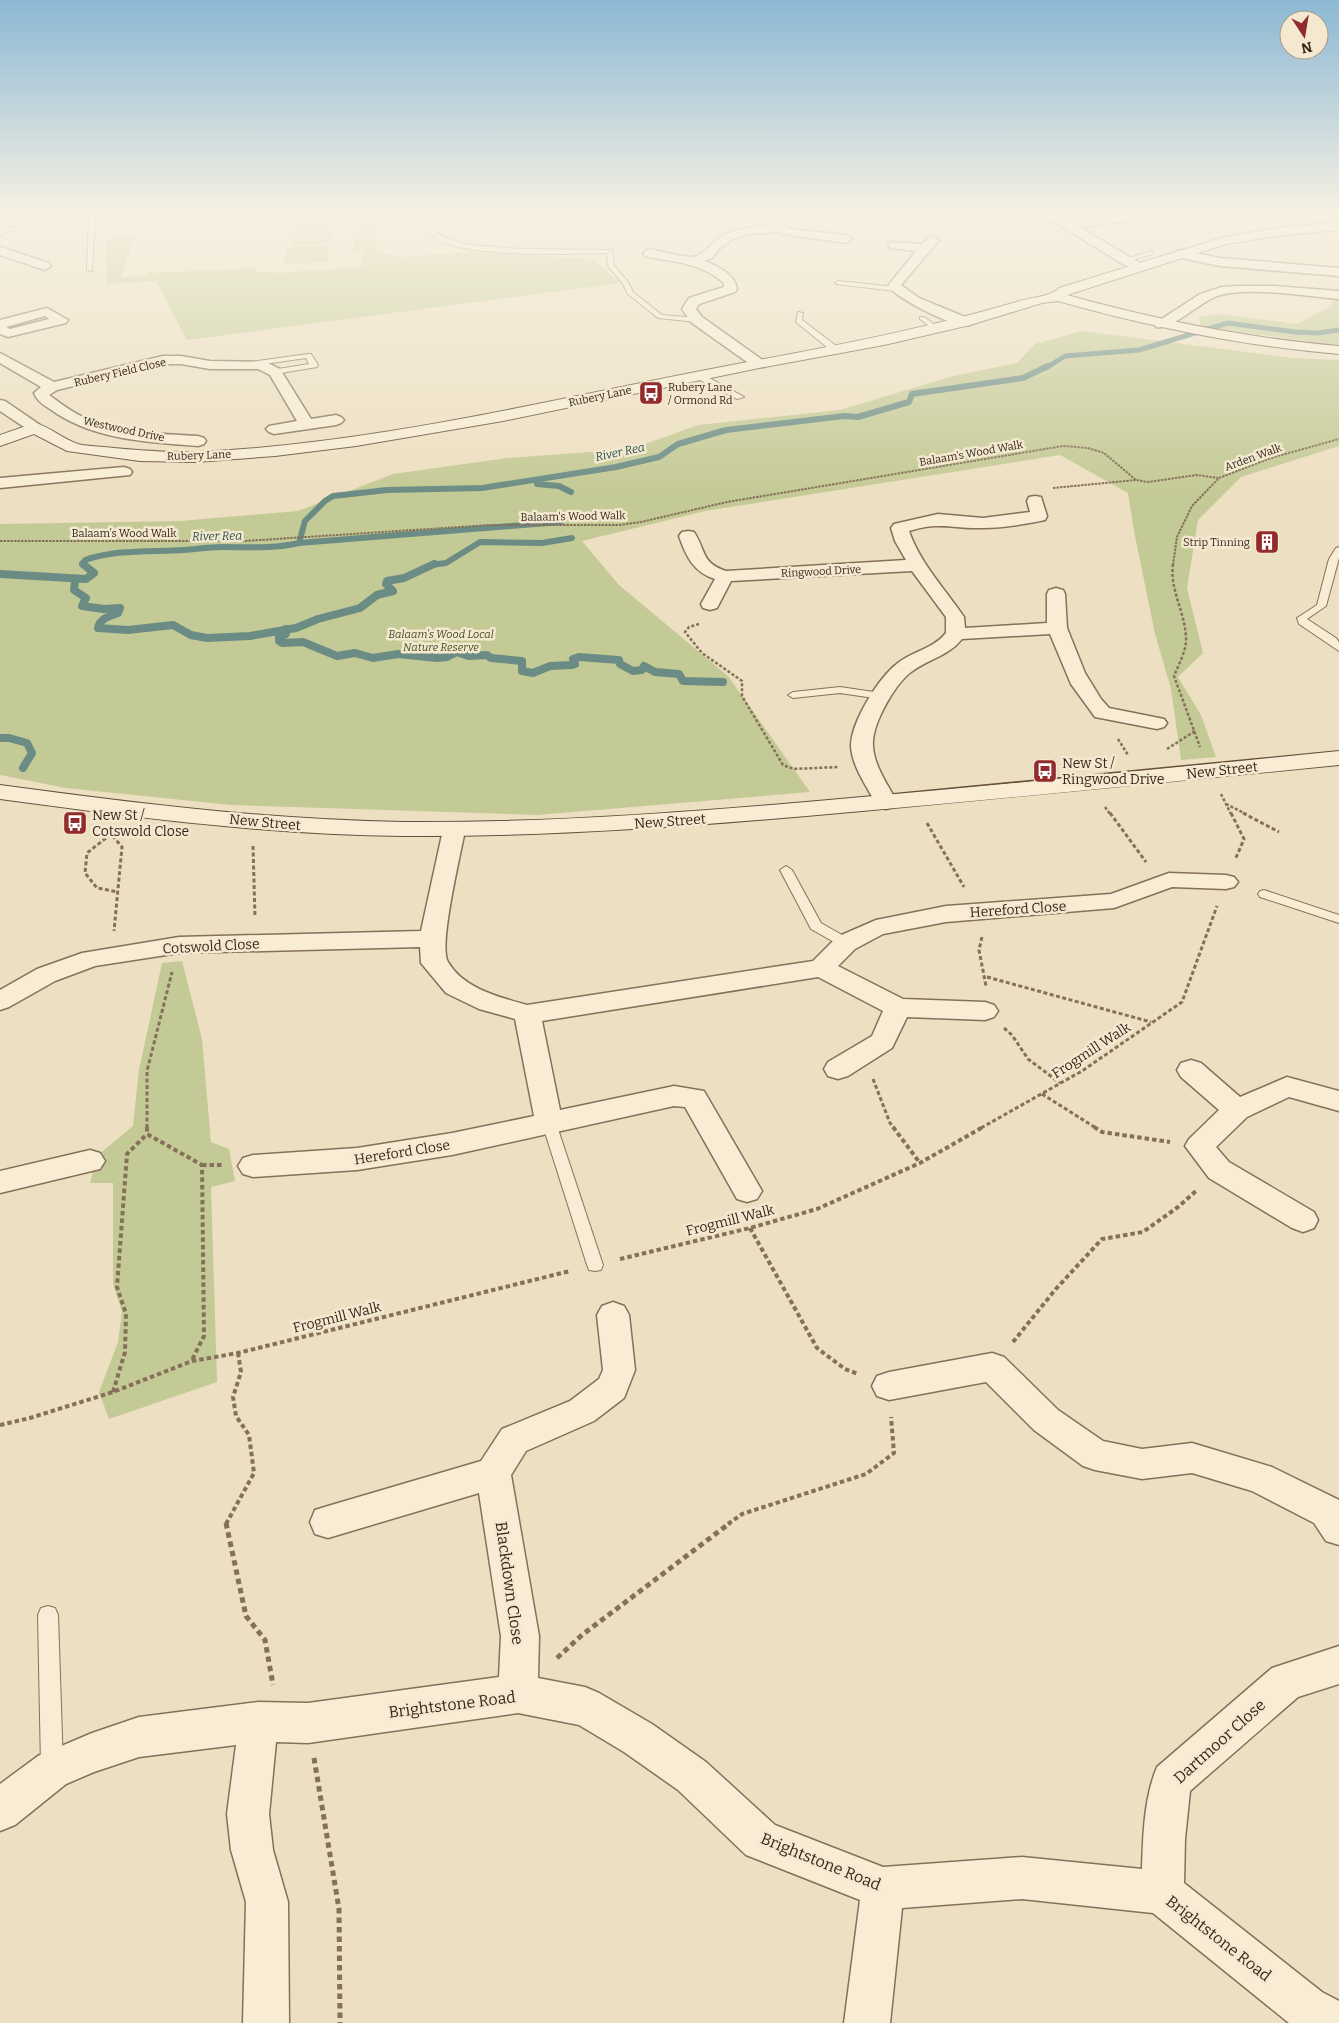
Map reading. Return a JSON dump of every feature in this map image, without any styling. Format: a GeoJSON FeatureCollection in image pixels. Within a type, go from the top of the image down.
{"type":"FeatureCollection","features":[{"type":"Feature","properties":{"kind":"street"},"geometry":{"type":"LineString","coordinates":[[692,304],[689,309],[697,320],[759,364]]}},
{"type":"Feature","properties":{"kind":"street"},"geometry":{"type":"LineString","coordinates":[[922,304],[965,322]]}},
{"type":"Feature","properties":{"kind":"street","name":"Rubery Lane"},"geometry":{"type":"LineString","coordinates":[[35,428],[72,448],[140,456],[196,457],[275,451],[356,441],[503,416],[836,350],[937,329],[1024,304]]}},
{"type":"Feature","properties":{"kind":"street"},"geometry":{"type":"LineString","coordinates":[[1086,304],[1161,324],[1244,340],[1339,350]]}},
{"type":"Feature","properties":{"kind":"street"},"geometry":{"type":"LineString","coordinates":[[1161,324],[1193,304]]}},
{"type":"Feature","properties":{"kind":"street"},"geometry":{"type":"LineString","coordinates":[[0,357],[52,387]]}},
{"type":"Feature","properties":{"kind":"street","name":"Rubery Field Close"},"geometry":{"type":"LineString","coordinates":[[52,387],[163,360],[181,360],[210,366],[261,365],[275,372]]}},
{"type":"Feature","properties":{"kind":"street"},"geometry":{"type":"LineString","coordinates":[[275,372],[306,424]]}},
{"type":"Feature","properties":{"kind":"street","name":"Westwood Drive"},"geometry":{"type":"LineString","coordinates":[[52,387],[41,393],[43,397],[76,419],[103,427],[144,435],[198,441]]}},
{"type":"Feature","properties":{"kind":"street"},"geometry":{"type":"LineString","coordinates":[[0,404],[35,428]]}},
{"type":"Feature","properties":{"kind":"street"},"geometry":{"type":"LineString","coordinates":[[274,429],[336,420]]}},
{"type":"Feature","properties":{"kind":"street"},"geometry":{"type":"LineString","coordinates":[[0,441],[35,428]]}},
{"type":"Feature","properties":{"kind":"street"},"geometry":{"type":"LineString","coordinates":[[0,482],[124,472]]}},
{"type":"Feature","properties":{"kind":"street"},"geometry":{"type":"LineString","coordinates":[[886,802],[867,767],[862,745],[867,724],[880,696],[894,677],[906,666],[946,646],[956,634],[955,617],[918,565],[904,541],[900,528],[951,514],[983,523],[1039,516],[1035,501]]}},
{"type":"Feature","properties":{"kind":"street","name":"Ringwood Drive"},"geometry":{"type":"LineString","coordinates":[[688,536],[698,563],[710,572],[725,576],[918,565]]}},
{"type":"Feature","properties":{"kind":"street"},"geometry":{"type":"LineString","coordinates":[[710,604],[725,576]]}},
{"type":"Feature","properties":{"kind":"street"},"geometry":{"type":"LineString","coordinates":[[1056,594],[1057,628],[1067,658],[1076,676],[1102,713],[1157,723]]}},
{"type":"Feature","properties":{"kind":"street"},"geometry":{"type":"LineString","coordinates":[[956,634],[1057,628]]}},
{"type":"Feature","properties":{"kind":"street","name":"New Street"},"geometry":{"type":"LineString","coordinates":[[0,792],[119,808],[311,826],[454,830],[584,827],[725,818],[1339,758]]}},
{"type":"Feature","properties":{"kind":"street"},"geometry":{"type":"LineString","coordinates":[[454,830],[432,939],[434,963],[455,987],[488,1003],[527,1014],[821,968],[898,1008],[985,1011]]}},
{"type":"Feature","properties":{"kind":"street","name":"Hereford Close"},"geometry":{"type":"LineString","coordinates":[[821,968],[846,944],[876,928],[946,914],[1114,902],[1169,880],[1226,882]]}},
{"type":"Feature","properties":{"kind":"street","name":"Cotswold Close"},"geometry":{"type":"LineString","coordinates":[[0,1001],[46,975],[91,959],[179,945],[432,939]]}},
{"type":"Feature","properties":{"kind":"street"},"geometry":{"type":"LineString","coordinates":[[838,1069],[883,1042],[898,1008]]}},
{"type":"Feature","properties":{"kind":"street"},"geometry":{"type":"LineString","coordinates":[[527,1014],[549,1123]]}},
{"type":"Feature","properties":{"kind":"street"},"geometry":{"type":"LineString","coordinates":[[1191,1070],[1237,1110]]}},
{"type":"Feature","properties":{"kind":"street"},"geometry":{"type":"LineString","coordinates":[[1303,1220],[1219,1170],[1199,1146],[1237,1110],[1287,1087],[1339,1101]]}},
{"type":"Feature","properties":{"kind":"street","name":"Hereford Close"},"geometry":{"type":"LineString","coordinates":[[253,1166],[357,1160],[452,1144],[674,1096],[694,1098],[747,1191]]}},
{"type":"Feature","properties":{"kind":"street"},"geometry":{"type":"LineString","coordinates":[[0,1182],[90,1161]]}},
{"type":"Feature","properties":{"kind":"street"},"geometry":{"type":"LineString","coordinates":[[328,1522],[494,1472],[514,1440],[582,1411],[612,1388],[619,1370],[613,1315]]}},
{"type":"Feature","properties":{"kind":"street"},"geometry":{"type":"LineString","coordinates":[[889,1386],[992,1367],[1046,1420],[1095,1455],[1142,1464],[1192,1458],[1251,1476],[1326,1512],[1339,1529]]}},
{"type":"Feature","properties":{"kind":"street","name":"Blackdown Close"},"geometry":{"type":"LineString","coordinates":[[494,1472],[520,1636],[518,1694]]}},
{"type":"Feature","properties":{"kind":"street","name":"Dartmoor Close"},"geometry":{"type":"LineString","coordinates":[[1162,1894],[1164,1839],[1171,1780],[1286,1682],[1339,1666]]}},
{"type":"Feature","properties":{"kind":"street","name":"Brightstone Road"},"geometry":{"type":"LineString","coordinates":[[0,1810],[52,1770],[92,1753],[139,1737],[258,1722],[308,1723],[518,1694],[585,1707],[638,1738],[692,1776],[761,1840],[883,1888],[1022,1878],[1162,1894],[1306,2008],[1334,2023]]}},
{"type":"Feature","properties":{"kind":"street"},"geometry":{"type":"LineString","coordinates":[[258,1722],[248,1814],[252,1850],[267,1902],[266,2023]]}},
{"type":"Feature","properties":{"kind":"street"},"geometry":{"type":"LineString","coordinates":[[867,2023],[883,1888]]}},
{"type":"Feature","properties":{"kind":"lane"},"geometry":{"type":"LineString","coordinates":[[644,304],[660,317],[697,320]]}},
{"type":"Feature","properties":{"kind":"lane"},"geometry":{"type":"LineString","coordinates":[[800,313],[798,321],[836,350]]}},
{"type":"Feature","properties":{"kind":"lane"},"geometry":{"type":"LineString","coordinates":[[922,318],[937,329]]}},
{"type":"Feature","properties":{"kind":"lane"},"geometry":{"type":"LineString","coordinates":[[250,364],[308,356],[314,365],[275,372]]}},
{"type":"Feature","properties":{"kind":"lane"},"geometry":{"type":"LineString","coordinates":[[699,376],[740,397]]}},
{"type":"Feature","properties":{"kind":"lane"},"geometry":{"type":"LineString","coordinates":[[1339,550],[1334,560],[1321,606],[1302,618],[1303,622],[1332,640],[1339,648]]}},
{"type":"Feature","properties":{"kind":"lane"},"geometry":{"type":"LineString","coordinates":[[793,695],[840,690],[880,696]]}},
{"type":"Feature","properties":{"kind":"lane"},"geometry":{"type":"LineString","coordinates":[[786,870],[816,926],[846,944]]}},
{"type":"Feature","properties":{"kind":"lane"},"geometry":{"type":"LineString","coordinates":[[1264,894],[1339,919]]}},
{"type":"Feature","properties":{"kind":"lane"},"geometry":{"type":"LineString","coordinates":[[549,1123],[594,1265]]}},
{"type":"Feature","properties":{"kind":"lane"},"geometry":{"type":"LineString","coordinates":[[48,1615],[52,1770]]}},
{"type":"Feature","properties":{"kind":"path","name":"Arden Walk"},"geometry":{"type":"LineString","coordinates":[[1208,771],[1174,676],[1186,643],[1182,610],[1171,576],[1177,537],[1192,506],[1219,478],[1271,458],[1339,439]]}},
{"type":"Feature","properties":{"kind":"path","name":"Balaam's Wood Walk"},"geometry":{"type":"LineString","coordinates":[[0,541],[246,541],[490,524],[586,526],[619,524],[641,522],[736,500],[1063,446],[1088,448],[1104,453],[1136,480]]}},
{"type":"Feature","properties":{"kind":"path"},"geometry":{"type":"LineString","coordinates":[[1035,501],[1051,501],[1050,488],[1136,480],[1148,482],[1197,475],[1219,478]]}},
{"type":"Feature","properties":{"kind":"path"},"geometry":{"type":"LineString","coordinates":[[710,604],[715,619],[689,627],[685,632],[702,653],[742,681],[742,696],[783,766],[794,770],[867,767]]}},
{"type":"Feature","properties":{"kind":"path"},"geometry":{"type":"LineString","coordinates":[[1102,713],[1142,777]]}},
{"type":"Feature","properties":{"kind":"path","name":"Frogmill Walk"},"geometry":{"type":"LineString","coordinates":[[0,1425],[30,1418],[113,1392],[192,1360],[238,1353],[750,1228],[817,1209],[920,1163],[1082,1071],[1182,1002],[1226,882],[1244,840],[1208,771]]}},
{"type":"Feature","properties":{"kind":"path"},"geometry":{"type":"LineString","coordinates":[[1087,783],[1161,883]]}},
{"type":"Feature","properties":{"kind":"path"},"geometry":{"type":"LineString","coordinates":[[914,800],[978,912]]}},
{"type":"Feature","properties":{"kind":"path"},"geometry":{"type":"LineString","coordinates":[[1226,803],[1279,832]]}},
{"type":"Feature","properties":{"kind":"path"},"geometry":{"type":"LineString","coordinates":[[118,892],[97,888],[85,873],[87,853],[111,834],[119,808]]}},
{"type":"Feature","properties":{"kind":"path"},"geometry":{"type":"LineString","coordinates":[[252,820],[256,943]]}},
{"type":"Feature","properties":{"kind":"path"},"geometry":{"type":"LineString","coordinates":[[111,834],[122,847],[112,955]]}},
{"type":"Feature","properties":{"kind":"path"},"geometry":{"type":"LineString","coordinates":[[113,1392],[125,1352],[126,1314],[117,1287],[127,1154],[147,1134],[147,1071],[179,945]]}},
{"type":"Feature","properties":{"kind":"path"},"geometry":{"type":"LineString","coordinates":[[987,977],[1152,1023]]}},
{"type":"Feature","properties":{"kind":"path"},"geometry":{"type":"LineString","coordinates":[[863,1054],[890,1123],[920,1163]]}},
{"type":"Feature","properties":{"kind":"path"},"geometry":{"type":"LineString","coordinates":[[1042,1094],[1102,1132],[1199,1146]]}},
{"type":"Feature","properties":{"kind":"path"},"geometry":{"type":"LineString","coordinates":[[147,1134],[202,1165],[204,1336],[192,1360]]}},
{"type":"Feature","properties":{"kind":"path"},"geometry":{"type":"LineString","coordinates":[[992,1367],[1055,1290],[1102,1239],[1143,1232],[1178,1207],[1219,1170]]}},
{"type":"Feature","properties":{"kind":"path"},"geometry":{"type":"LineString","coordinates":[[518,1694],[582,1634],[742,1514],[866,1474],[894,1453],[889,1386],[845,1369],[817,1348],[750,1228]]}},
{"type":"Feature","properties":{"kind":"path"},"geometry":{"type":"LineString","coordinates":[[238,1353],[241,1372],[233,1397],[236,1416],[249,1435],[254,1473],[226,1524],[246,1616],[265,1640],[274,1692],[308,1723],[339,1909],[340,2023]]}},
{"type":"Feature","properties":{"kind":"green space"},"geometry":{"type":"Polygon","coordinates":[[[168,304],[457,304],[187,340],[168,304]]]}},
{"type":"Feature","properties":{"kind":"green space"},"geometry":{"type":"Polygon","coordinates":[[[1339,304],[1339,345],[1202,327],[1198,317],[1219,314],[1298,324],[1332,305],[1339,304]]]}},
{"type":"Feature","properties":{"kind":"green space","name":"Balaam's Wood Local Nature Reserve"},"geometry":{"type":"Polygon","coordinates":[[[1082,331],[1293,358],[1339,360],[1339,446],[1241,477],[1198,520],[1187,588],[1203,653],[1178,677],[1201,715],[1216,757],[1181,760],[1171,689],[1155,634],[1128,493],[1060,455],[705,511],[582,541],[619,585],[728,676],[810,792],[537,815],[231,805],[66,788],[0,775],[0,524],[180,521],[298,511],[393,474],[507,458],[631,449],[698,425],[840,410],[953,376],[1017,363],[1035,344],[1082,331]]]}},
{"type":"Feature","properties":{"kind":"green space"},"geometry":{"type":"Polygon","coordinates":[[[182,961],[202,1039],[211,1142],[229,1149],[235,1181],[211,1187],[217,1382],[109,1419],[99,1392],[118,1342],[122,1312],[113,1284],[113,1183],[90,1183],[97,1156],[133,1126],[139,1070],[162,963],[182,961]]]}},
{"type":"Feature","properties":{"kind":"waterway","name":"River Rea"},"geometry":{"type":"LineString","coordinates":[[1046,368],[1065,356],[1139,350],[1228,323],[1295,332],[1318,333],[1339,330]]}},
{"type":"Feature","properties":{"kind":"waterway","name":"River Rea"},"geometry":{"type":"LineString","coordinates":[[299,543],[305,521],[325,501],[333,496],[387,490],[482,488],[616,467],[659,457],[678,444],[726,430],[844,416],[858,417],[909,402],[912,394],[1023,378],[1048,366]]}},
{"type":"Feature","properties":{"kind":"waterway"},"geometry":{"type":"LineString","coordinates":[[537,484],[559,486],[571,492]]}},
{"type":"Feature","properties":{"kind":"waterway"},"geometry":{"type":"LineString","coordinates":[[299,543],[561,522]]}},
{"type":"Feature","properties":{"kind":"waterway"},"geometry":{"type":"LineString","coordinates":[[432,565],[446,563],[480,542],[542,543],[572,538]]}},
{"type":"Feature","properties":{"kind":"waterway","name":"River Rea"},"geometry":{"type":"LineString","coordinates":[[83,564],[85,560],[110,554],[217,547],[270,547],[299,543]]}},
{"type":"Feature","properties":{"kind":"waterway","name":"River Rea"},"geometry":{"type":"LineString","coordinates":[[0,574],[86,579],[94,573],[83,564]]}},
{"type":"Feature","properties":{"kind":"waterway"},"geometry":{"type":"LineString","coordinates":[[286,630],[360,608],[377,595],[393,591],[386,584],[387,581],[404,578],[432,565]]}},
{"type":"Feature","properties":{"kind":"waterway"},"geometry":{"type":"LineString","coordinates":[[75,580],[74,590],[86,598],[82,606],[104,609],[120,608],[118,613],[103,620],[98,628],[128,630],[173,625],[191,635],[207,638],[250,636],[286,630]]}},
{"type":"Feature","properties":{"kind":"waterway"},"geometry":{"type":"LineString","coordinates":[[286,630],[286,634],[279,637],[279,641],[282,643],[303,642],[337,656],[355,653],[373,658],[398,654],[437,658],[447,657],[457,652],[468,656],[487,655],[491,658],[522,661],[522,671],[533,673],[550,666],[575,664],[573,659],[579,657],[619,660],[620,664],[633,671],[642,670],[644,666],[655,672],[679,674],[683,681],[723,682]]}},
{"type":"Feature","properties":{"kind":"waterway"},"geometry":{"type":"LineString","coordinates":[[0,738],[9,738],[27,743],[32,753],[23,768]]}},
{"type":"Feature","properties":{"kind":"place","name":"Rubery Lane / Ormond Rd"},"geometry":{"type":"Point","coordinates":[651,393]}},
{"type":"Feature","properties":{"kind":"place","name":"Strip Tinning"},"geometry":{"type":"Point","coordinates":[1267,542]}},
{"type":"Feature","properties":{"kind":"place","name":"New St / Ringwood Drive"},"geometry":{"type":"Point","coordinates":[1045,771]}},
{"type":"Feature","properties":{"kind":"place","name":"New St / Cotswold Close"},"geometry":{"type":"Point","coordinates":[75,823]}}]}
